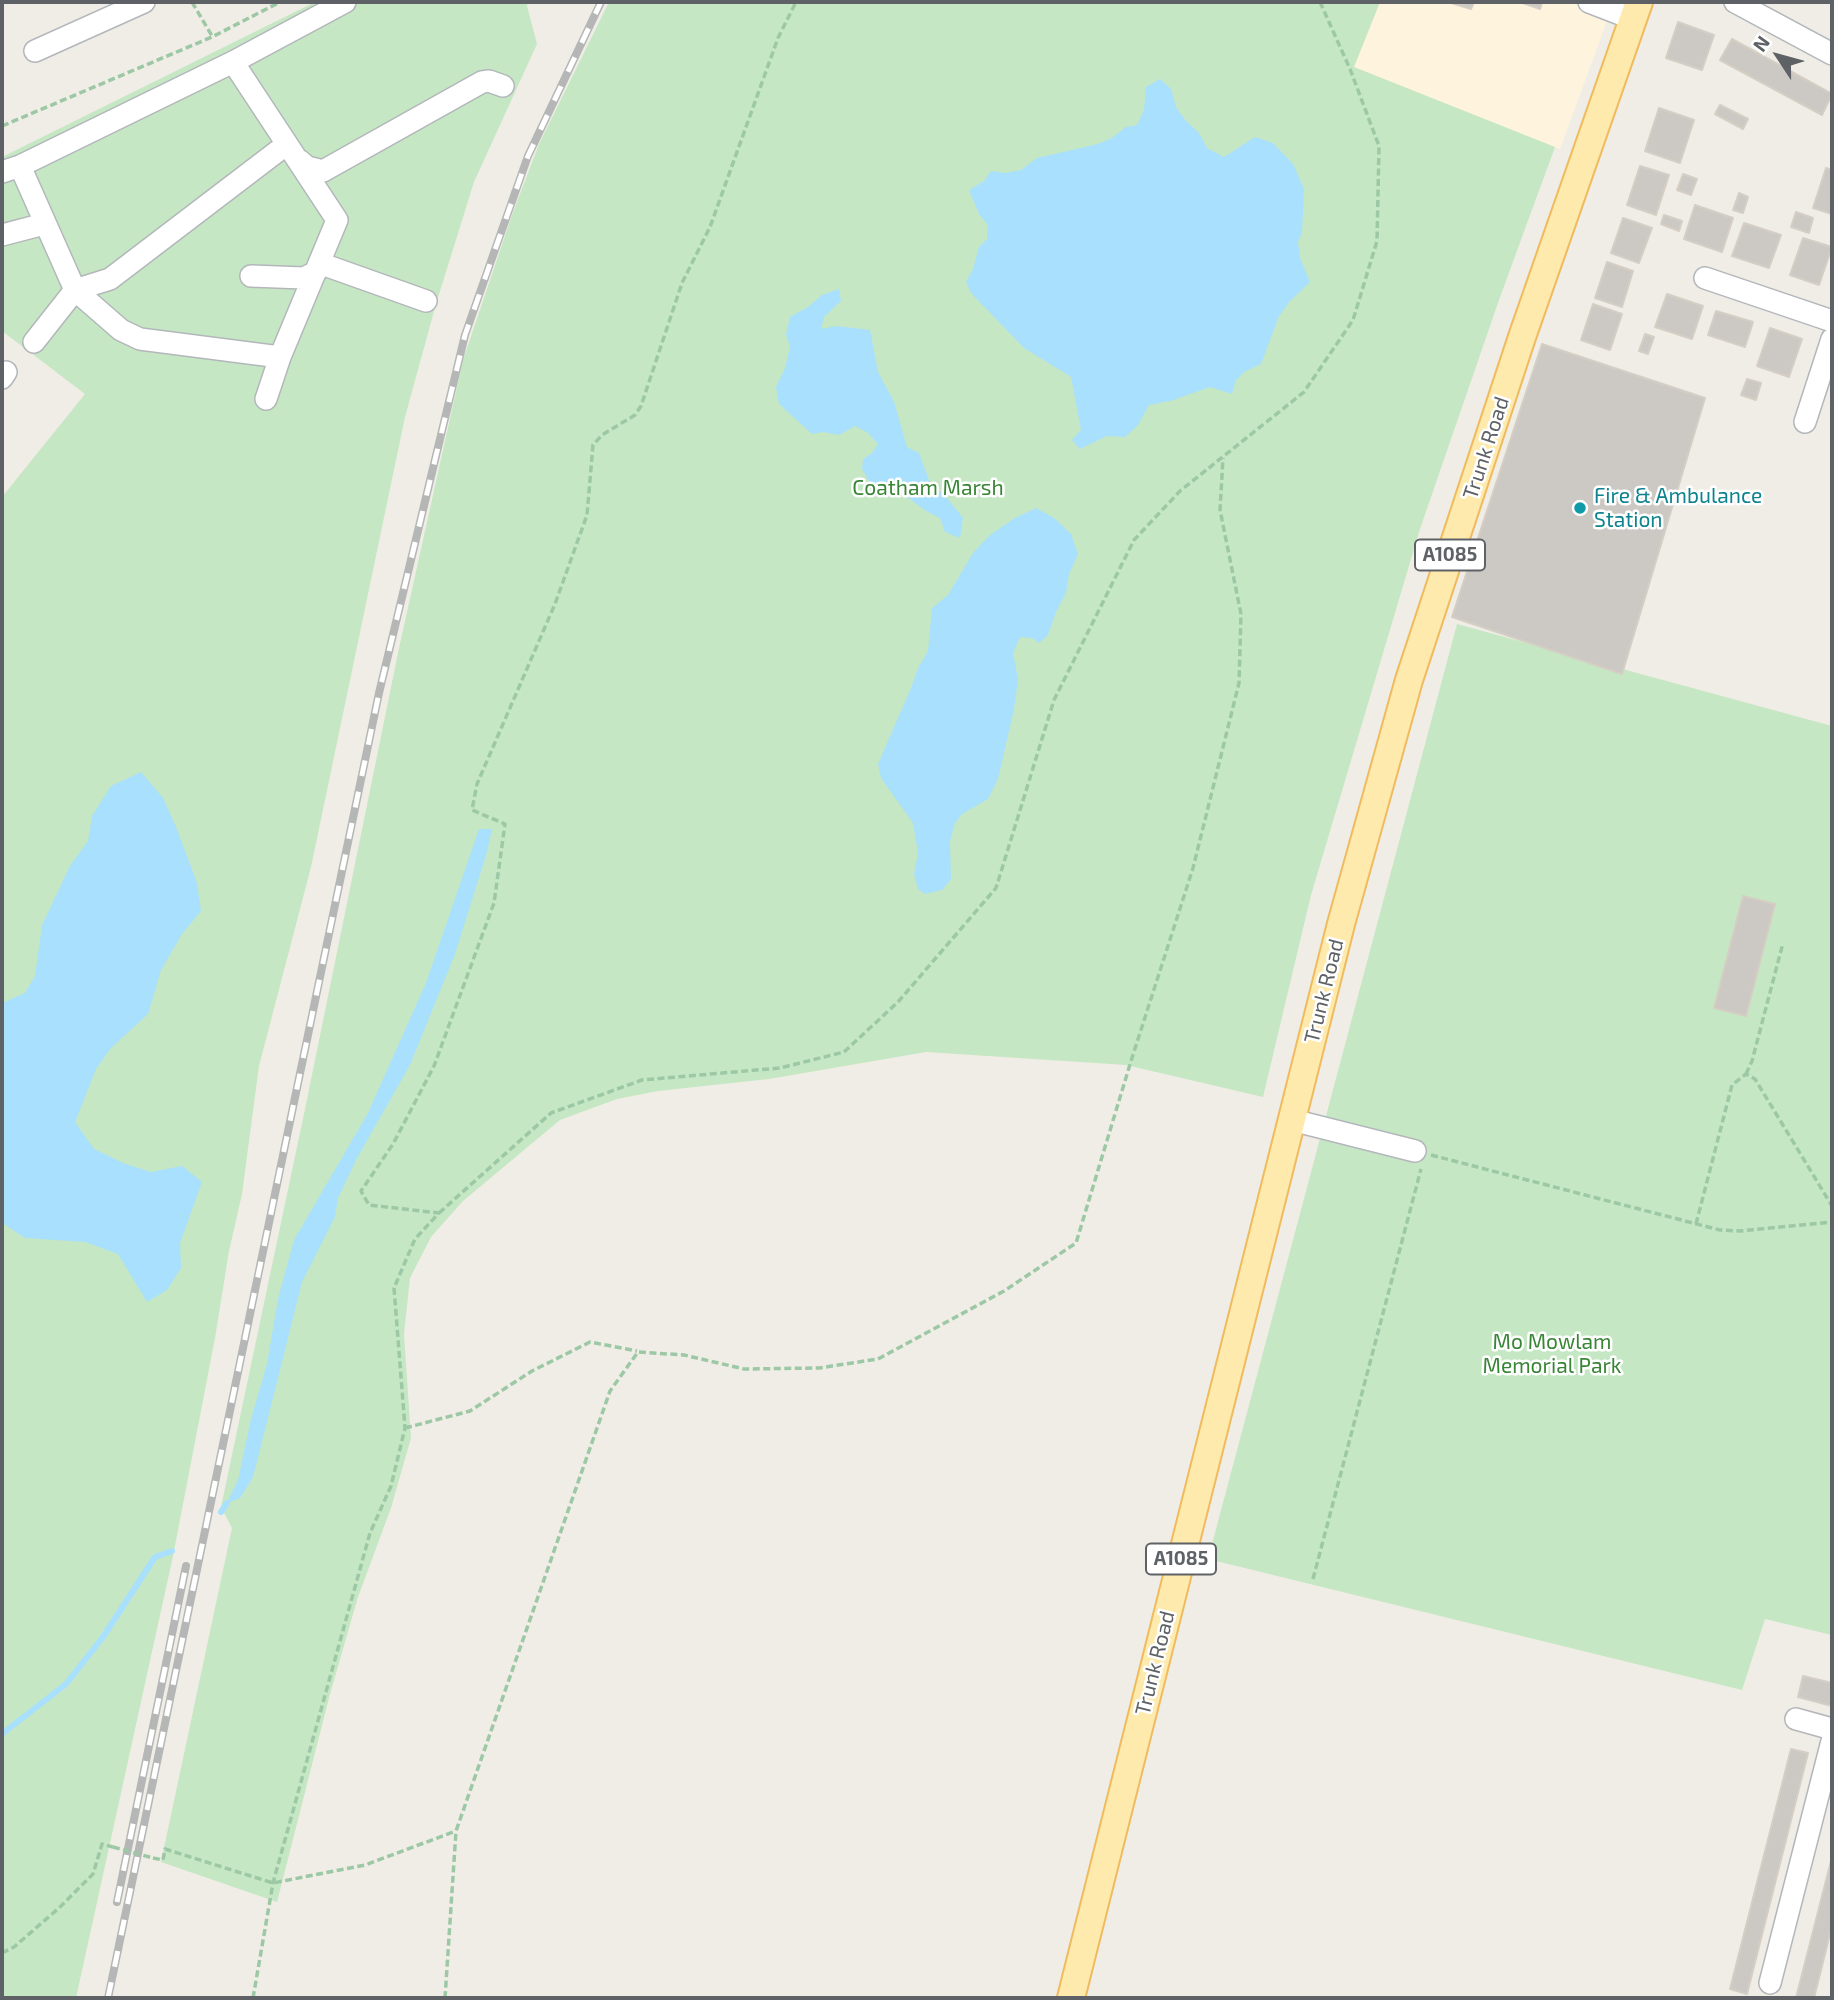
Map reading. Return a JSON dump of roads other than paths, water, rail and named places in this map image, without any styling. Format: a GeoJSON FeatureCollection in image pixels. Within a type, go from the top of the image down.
{"type":"FeatureCollection","features":[{"type":"Feature","properties":{"kind":"main road","name":"Trunk Road"},"geometry":{"type":"LineString","coordinates":[[1071,1998],[1341,924],[1409,680],[1522,337],[1636,10]]}},
{"type":"Feature","properties":{"kind":"street"},"geometry":{"type":"LineString","coordinates":[[34,51],[144,2]]}},
{"type":"Feature","properties":{"kind":"street"},"geometry":{"type":"LineString","coordinates":[[280,357],[140,339],[121,330],[75,290],[44,224],[11,169],[233,62],[345,2]]}},
{"type":"Feature","properties":{"kind":"street"},"geometry":{"type":"LineString","coordinates":[[1589,2],[1636,10]]}},
{"type":"Feature","properties":{"kind":"street"},"geometry":{"type":"LineString","coordinates":[[1735,2],[1832,54]]}},
{"type":"Feature","properties":{"kind":"street"},"geometry":{"type":"LineString","coordinates":[[233,62],[337,220],[280,357],[266,399]]}},
{"type":"Feature","properties":{"kind":"street"},"geometry":{"type":"LineString","coordinates":[[292,151],[307,167],[323,171],[482,82],[489,81],[503,86]]}},
{"type":"Feature","properties":{"kind":"street"},"geometry":{"type":"LineString","coordinates":[[34,342],[75,290],[110,279],[292,151]]}},
{"type":"Feature","properties":{"kind":"street"},"geometry":{"type":"LineString","coordinates":[[2,235],[44,224]]}},
{"type":"Feature","properties":{"kind":"street"},"geometry":{"type":"LineString","coordinates":[[251,276],[304,278],[317,268]]}},
{"type":"Feature","properties":{"kind":"street"},"geometry":{"type":"LineString","coordinates":[[317,268],[426,301]]}},
{"type":"Feature","properties":{"kind":"street"},"geometry":{"type":"LineString","coordinates":[[1704,278],[1832,321]]}},
{"type":"Feature","properties":{"kind":"street"},"geometry":{"type":"LineString","coordinates":[[1805,422],[1832,339]]}},
{"type":"Feature","properties":{"kind":"street"},"geometry":{"type":"LineString","coordinates":[[1292,1120],[1420,1153]]}},
{"type":"Feature","properties":{"kind":"street"},"geometry":{"type":"LineString","coordinates":[[1796,1719],[1832,1729]]}},
{"type":"Feature","properties":{"kind":"street"},"geometry":{"type":"LineString","coordinates":[[1770,1983],[1832,1741]]}},
{"type":"Feature","properties":{"kind":"water"},"geometry":{"type":"Polygon","coordinates":[[[1160,79],[1171,89],[1176,107],[1199,133],[1207,148],[1224,157],[1255,137],[1273,143],[1293,164],[1304,189],[1302,232],[1298,242],[1300,258],[1310,282],[1279,316],[1261,364],[1244,372],[1236,380],[1232,394],[1210,387],[1170,401],[1149,405],[1138,425],[1125,437],[1107,436],[1080,449],[1072,440],[1081,430],[1071,377],[1024,348],[971,293],[966,282],[979,247],[987,239],[988,225],[979,214],[969,190],[984,181],[991,171],[1005,173],[1021,170],[1037,158],[1098,144],[1112,138],[1126,127],[1137,125],[1144,110],[1146,87],[1160,79]]]}},
{"type":"Feature","properties":{"kind":"water"},"geometry":{"type":"Polygon","coordinates":[[[839,289],[841,301],[824,317],[821,329],[836,326],[870,330],[878,372],[894,402],[907,447],[919,453],[930,483],[963,518],[960,538],[945,532],[940,518],[894,487],[885,492],[869,481],[862,469],[863,459],[872,453],[878,444],[868,433],[855,426],[839,435],[823,432],[812,434],[779,404],[776,387],[785,368],[790,347],[786,334],[790,317],[822,295],[839,289]]]}},
{"type":"Feature","properties":{"kind":"water"},"geometry":{"type":"Polygon","coordinates":[[[1036,508],[1054,518],[1071,534],[1078,554],[1069,574],[1066,593],[1048,635],[1039,643],[1032,638],[1020,637],[1013,653],[1018,679],[998,779],[988,799],[962,814],[955,823],[950,841],[951,879],[942,890],[925,894],[918,889],[914,874],[918,853],[913,823],[881,778],[878,764],[918,668],[928,651],[932,608],[948,595],[973,553],[990,535],[1036,508]]]}},
{"type":"Feature","properties":{"kind":"water"},"geometry":{"type":"Polygon","coordinates":[[[141,772],[163,798],[176,827],[197,883],[201,911],[182,934],[161,970],[148,1014],[111,1048],[96,1069],[75,1122],[94,1149],[123,1163],[151,1172],[182,1166],[202,1182],[180,1243],[181,1268],[167,1290],[147,1302],[118,1254],[85,1242],[25,1238],[2,1223],[2,1003],[25,993],[35,976],[42,925],[70,866],[88,841],[92,816],[111,786],[141,772]]]}},
{"type":"Feature","properties":{"kind":"water"},"geometry":{"type":"Polygon","coordinates":[[[479,829],[492,829],[455,954],[410,1065],[357,1158],[338,1198],[335,1217],[302,1282],[253,1477],[240,1498],[227,1503],[238,1480],[251,1419],[267,1364],[278,1299],[294,1240],[368,1113],[426,983],[479,829]]]}},
{"type":"Feature","properties":{"kind":"waterway"},"geometry":{"type":"LineString","coordinates":[[221,1512],[227,1503]]}},
{"type":"Feature","properties":{"kind":"waterway"},"geometry":{"type":"LineString","coordinates":[[2,1734],[66,1684],[103,1637],[155,1557],[172,1551]]}},
{"type":"Feature","properties":{"kind":"railway"},"geometry":{"type":"LineString","coordinates":[[108,1998],[379,693],[465,335],[528,156],[601,2]]}},
{"type":"Feature","properties":{"kind":"railway"},"geometry":{"type":"LineString","coordinates":[[117,1902],[186,1566]]}},
{"type":"Feature","properties":{"kind":"place","name":"Fire & Ambulance Station"},"geometry":{"type":"Point","coordinates":[1580,508]}},
{"type":"Feature","properties":{"kind":"park label","name":"Coatham Marsh"},"geometry":{"type":"Point","coordinates":[928,488]}},
{"type":"Feature","properties":{"kind":"park label","name":"Mo Mowlam Memorial Park"},"geometry":{"type":"Point","coordinates":[1552,1354]}}]}
